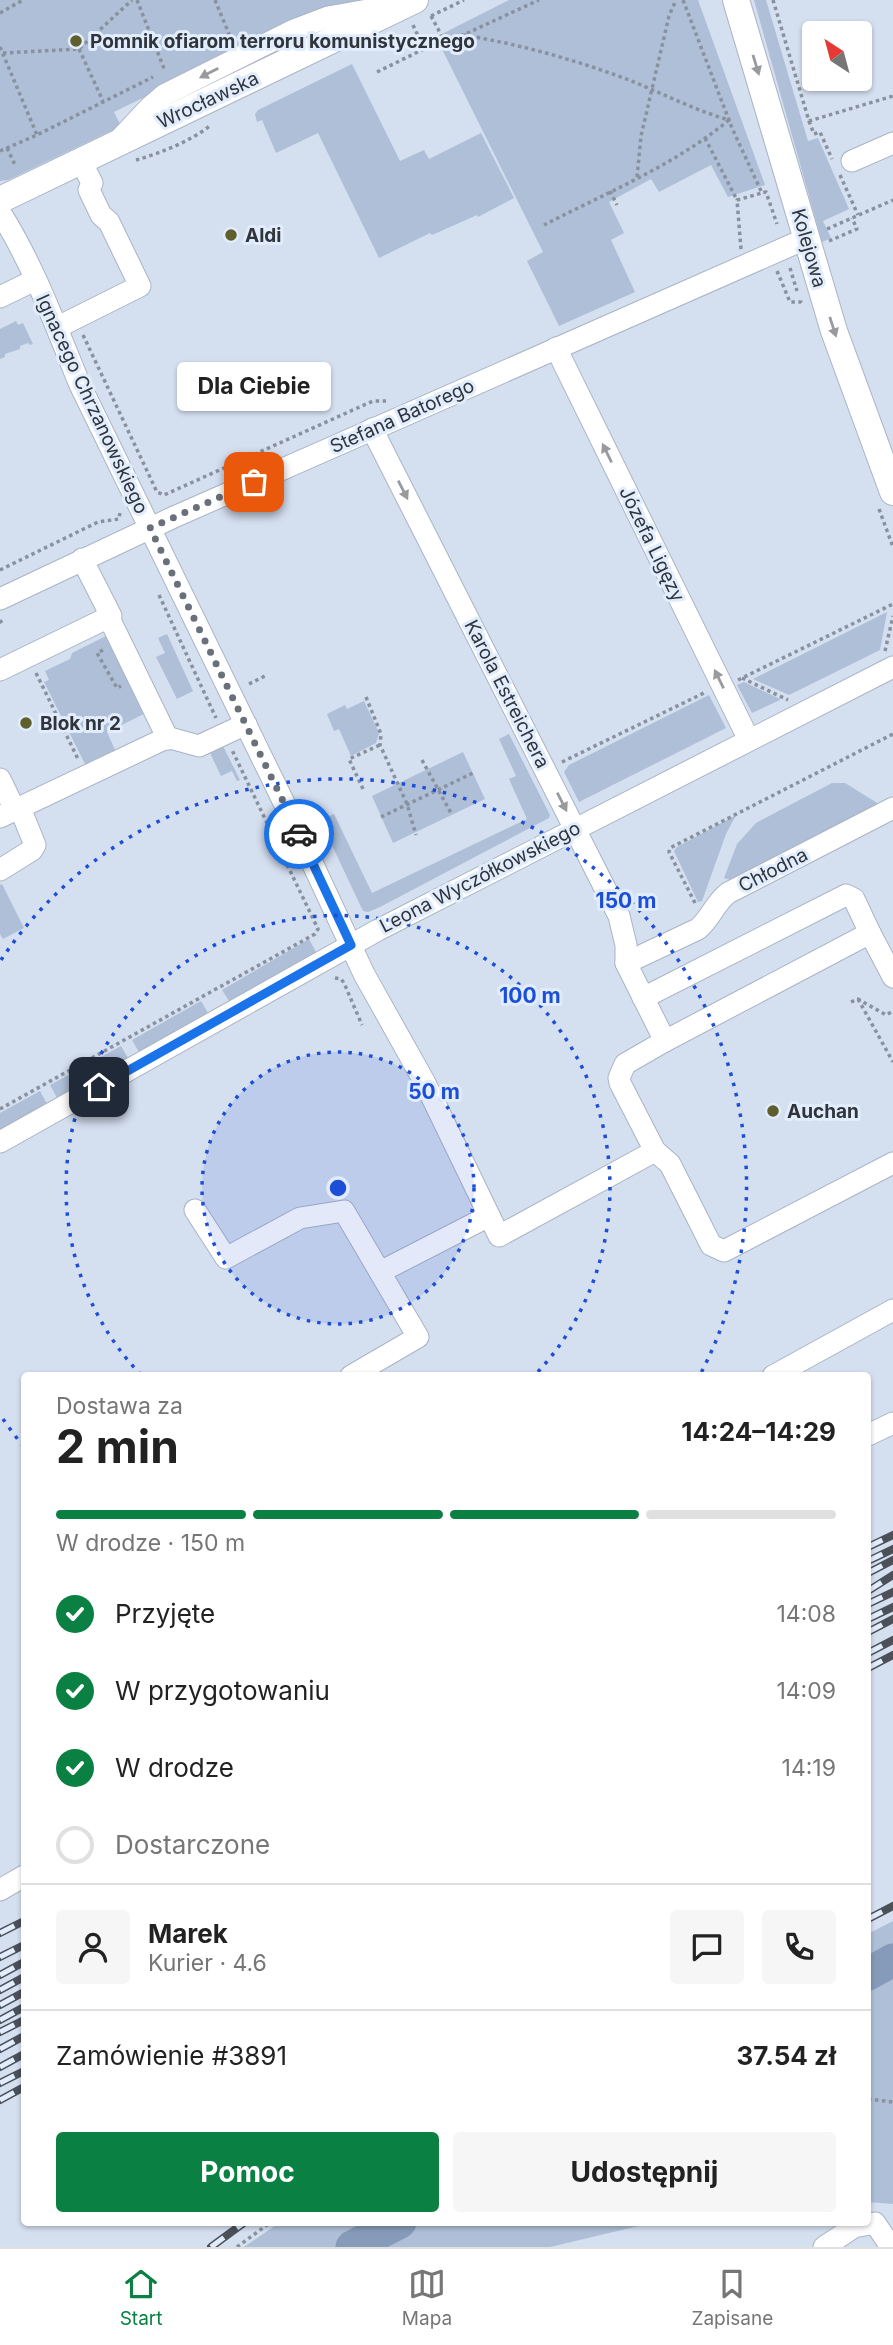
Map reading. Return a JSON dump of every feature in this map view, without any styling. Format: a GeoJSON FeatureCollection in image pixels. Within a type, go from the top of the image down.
{"type":"FeatureCollection","features":[{"type":"Feature","properties":{"kind":"main road","name":"Kolejowa"},"geometry":{"type":"LineString","coordinates":[[736,0],[816,234],[850,380],[885,499]]}},
{"type":"Feature","properties":{"kind":"main road","name":"Wrocławska"},"geometry":{"type":"LineString","coordinates":[[0,200],[87,172],[417,11]]}},
{"type":"Feature","properties":{"kind":"street"},"geometry":{"type":"LineString","coordinates":[[852,162],[893,144]]}},
{"type":"Feature","properties":{"kind":"street"},"geometry":{"type":"LineString","coordinates":[[67,323],[140,286],[109,222],[111,210],[99,186],[87,172]]}},
{"type":"Feature","properties":{"kind":"street","name":"Ignacego Chrzanowskiego"},"geometry":{"type":"LineString","coordinates":[[0,212],[35,280],[67,323],[80,385],[246,724],[364,974],[425,1083],[499,1236],[655,1151]]}},
{"type":"Feature","properties":{"kind":"street","name":"Stefana Batorego"},"geometry":{"type":"LineString","coordinates":[[0,599],[150,528],[816,234]]}},
{"type":"Feature","properties":{"kind":"street"},"geometry":{"type":"LineString","coordinates":[[0,297],[35,280]]}},
{"type":"Feature","properties":{"kind":"street","name":"Józefa Ligęzy"},"geometry":{"type":"LineString","coordinates":[[556,348],[749,740]]}},
{"type":"Feature","properties":{"kind":"street","name":"Karola Estreichera"},"geometry":{"type":"LineString","coordinates":[[372,429],[619,916],[626,945],[626,963],[665,1041]]}},
{"type":"Feature","properties":{"kind":"street"},"geometry":{"type":"LineString","coordinates":[[0,670],[111,616],[78,561]]}},
{"type":"Feature","properties":{"kind":"street"},"geometry":{"type":"LineString","coordinates":[[106,619],[168,739]]}},
{"type":"Feature","properties":{"kind":"street","name":"Leona Wyczółkowskiego"},"geometry":{"type":"LineString","coordinates":[[0,1142],[351,945],[893,667]]}},
{"type":"Feature","properties":{"kind":"street"},"geometry":{"type":"LineString","coordinates":[[12,812],[168,739],[199,746],[246,724]]}},
{"type":"Feature","properties":{"kind":"street"},"geometry":{"type":"LineString","coordinates":[[0,779],[12,812],[35,845],[32,850],[0,870]]}},
{"type":"Feature","properties":{"kind":"street","name":"Chłodna"},"geometry":{"type":"LineString","coordinates":[[626,963],[698,929],[708,921],[718,901],[728,893],[893,808]]}},
{"type":"Feature","properties":{"kind":"street"},"geometry":{"type":"LineString","coordinates":[[643,998],[846,895],[854,899],[893,977]]}},
{"type":"Feature","properties":{"kind":"street"},"geometry":{"type":"LineString","coordinates":[[870,933],[665,1041],[625,1064],[619,1077],[655,1151],[670,1164],[711,1245],[724,1251],[893,1163]]}},
{"type":"Feature","properties":{"kind":"street"},"geometry":{"type":"LineString","coordinates":[[195,1210],[226,1258],[300,1219],[344,1211],[418,1337],[358,1372]]}},
{"type":"Feature","properties":{"kind":"street"},"geometry":{"type":"LineString","coordinates":[[380,1272],[489,1216]]}},
{"type":"Feature","properties":{"kind":"street"},"geometry":{"type":"LineString","coordinates":[[780,1372],[893,1310]]}},
{"type":"Feature","properties":{"kind":"street"},"geometry":{"type":"LineString","coordinates":[[871,1434],[893,1423]]}},
{"type":"Feature","properties":{"kind":"street"},"geometry":{"type":"LineString","coordinates":[[0,1890],[21,1878]]}},
{"type":"Feature","properties":{"kind":"street"},"geometry":{"type":"LineString","coordinates":[[871,2224],[875,2223],[891,2247]]}},
{"type":"Feature","properties":{"kind":"street"},"geometry":{"type":"LineString","coordinates":[[824,2247],[860,2226]]}},
{"type":"Feature","properties":{"kind":"path"},"geometry":{"type":"LineString","coordinates":[[0,13],[23,0]]}},
{"type":"Feature","properties":{"kind":"path"},"geometry":{"type":"LineString","coordinates":[[3,53],[79,49],[134,0],[166,71]]}},
{"type":"Feature","properties":{"kind":"path"},"geometry":{"type":"LineString","coordinates":[[215,0],[231,39]]}},
{"type":"Feature","properties":{"kind":"path"},"geometry":{"type":"LineString","coordinates":[[377,72],[539,0]]}},
{"type":"Feature","properties":{"kind":"path"},"geometry":{"type":"LineString","coordinates":[[637,177],[641,136],[669,16],[676,0]]}},
{"type":"Feature","properties":{"kind":"path"},"geometry":{"type":"LineString","coordinates":[[683,0],[729,120],[762,193]]}},
{"type":"Feature","properties":{"kind":"path"},"geometry":{"type":"LineString","coordinates":[[773,0],[809,121],[893,96]]}},
{"type":"Feature","properties":{"kind":"path"},"geometry":{"type":"LineString","coordinates":[[417,11],[445,42]]}},
{"type":"Feature","properties":{"kind":"path"},"geometry":{"type":"LineString","coordinates":[[417,11],[424,49]]}},
{"type":"Feature","properties":{"kind":"path"},"geometry":{"type":"LineString","coordinates":[[463,35],[556,56],[628,80],[708,114],[729,120]]}},
{"type":"Feature","properties":{"kind":"path"},"geometry":{"type":"LineString","coordinates":[[0,47],[37,135],[0,150]]}},
{"type":"Feature","properties":{"kind":"path"},"geometry":{"type":"LineString","coordinates":[[79,49],[103,102]]}},
{"type":"Feature","properties":{"kind":"path"},"geometry":{"type":"LineString","coordinates":[[544,225],[637,177],[705,138],[729,120]]}},
{"type":"Feature","properties":{"kind":"path"},"geometry":{"type":"LineString","coordinates":[[125,152],[152,156],[202,132]]}},
{"type":"Feature","properties":{"kind":"path"},"geometry":{"type":"LineString","coordinates":[[705,138],[737,200],[741,251]]}},
{"type":"Feature","properties":{"kind":"path"},"geometry":{"type":"LineString","coordinates":[[610,191],[617,205]]}},
{"type":"Feature","properties":{"kind":"path"},"geometry":{"type":"LineString","coordinates":[[737,200],[766,191],[777,224]]}},
{"type":"Feature","properties":{"kind":"path"},"geometry":{"type":"LineString","coordinates":[[816,234],[893,200]]}},
{"type":"Feature","properties":{"kind":"path"},"geometry":{"type":"LineString","coordinates":[[790,268],[807,314]]}},
{"type":"Feature","properties":{"kind":"path"},"geometry":{"type":"LineString","coordinates":[[774,270],[781,276],[790,302],[801,302]]}},
{"type":"Feature","properties":{"kind":"path"},"geometry":{"type":"LineString","coordinates":[[67,323],[157,492],[164,495],[373,401],[393,402]]}},
{"type":"Feature","properties":{"kind":"path"},"geometry":{"type":"LineString","coordinates":[[885,499],[893,547]]}},
{"type":"Feature","properties":{"kind":"path"},"geometry":{"type":"LineString","coordinates":[[0,570],[97,522],[119,519],[121,509]]}},
{"type":"Feature","properties":{"kind":"path"},"geometry":{"type":"LineString","coordinates":[[0,1110],[315,934],[318,929],[159,596]]}},
{"type":"Feature","properties":{"kind":"path"},"geometry":{"type":"LineString","coordinates":[[733,682],[893,604]]}},
{"type":"Feature","properties":{"kind":"path"},"geometry":{"type":"LineString","coordinates":[[893,616],[884,653],[893,649]]}},
{"type":"Feature","properties":{"kind":"path"},"geometry":{"type":"LineString","coordinates":[[0,621],[3,626]]}},
{"type":"Feature","properties":{"kind":"path"},"geometry":{"type":"LineString","coordinates":[[27,656],[84,772]]}},
{"type":"Feature","properties":{"kind":"path"},"geometry":{"type":"LineString","coordinates":[[245,676],[249,684],[267,675]]}},
{"type":"Feature","properties":{"kind":"path"},"geometry":{"type":"LineString","coordinates":[[742,678],[789,701],[778,706]]}},
{"type":"Feature","properties":{"kind":"path"},"geometry":{"type":"LineString","coordinates":[[556,765],[711,690]]}},
{"type":"Feature","properties":{"kind":"path"},"geometry":{"type":"LineString","coordinates":[[366,697],[382,734],[380,745],[407,804],[416,835]]}},
{"type":"Feature","properties":{"kind":"path"},"geometry":{"type":"LineString","coordinates":[[696,908],[669,852],[670,848],[893,734]]}},
{"type":"Feature","properties":{"kind":"path"},"geometry":{"type":"LineString","coordinates":[[363,789],[349,759],[380,745]]}},
{"type":"Feature","properties":{"kind":"path"},"geometry":{"type":"LineString","coordinates":[[422,760],[452,815]]}},
{"type":"Feature","properties":{"kind":"path"},"geometry":{"type":"LineString","coordinates":[[381,817],[473,773]]}},
{"type":"Feature","properties":{"kind":"path"},"geometry":{"type":"LineString","coordinates":[[330,978],[341,979],[344,983],[362,1025]]}},
{"type":"Feature","properties":{"kind":"path"},"geometry":{"type":"LineString","coordinates":[[851,1002],[858,999]]}},
{"type":"Feature","properties":{"kind":"path"},"geometry":{"type":"LineString","coordinates":[[858,999],[886,1015],[893,1012]]}},
{"type":"Feature","properties":{"kind":"path"},"geometry":{"type":"LineString","coordinates":[[858,999],[893,1062]]}},
{"type":"Feature","properties":{"kind":"path"},"geometry":{"type":"LineString","coordinates":[[871,2099],[893,2102]]}},
{"type":"Feature","properties":{"kind":"path"},"geometry":{"type":"LineString","coordinates":[[236,2247],[265,2226]]}},
{"type":"Feature","properties":{"kind":"shaded area"},"geometry":{"type":"Polygon","coordinates":[[[0,0],[372,0],[266,38],[118,110],[114,112],[119,127],[8,180],[0,181],[0,0]]]}},
{"type":"Feature","properties":{"kind":"shaded area"},"geometry":{"type":"Polygon","coordinates":[[[509,0],[698,0],[765,185],[728,197],[711,165],[659,192],[651,179],[609,202],[624,233],[611,240],[635,292],[559,326],[527,261],[543,252],[436,37],[509,0]]]}},
{"type":"Feature","properties":{"kind":"shaded area"},"geometry":{"type":"Polygon","coordinates":[[[754,0],[766,0],[808,141],[818,138],[849,209],[823,221],[831,238],[822,242],[754,0]]]}},
{"type":"Feature","properties":{"kind":"shaded area"},"geometry":{"type":"Polygon","coordinates":[[[352,64],[400,161],[424,150],[429,159],[481,133],[514,198],[478,217],[477,215],[432,235],[430,233],[379,258],[318,133],[276,153],[262,120],[257,122],[255,114],[258,110],[352,64]]]}},
{"type":"Feature","properties":{"kind":"shaded area"},"geometry":{"type":"Polygon","coordinates":[[[16,321],[18,325],[23,323],[33,344],[20,346],[20,349],[5,354],[5,357],[0,359],[0,329],[16,321]]]}},
{"type":"Feature","properties":{"kind":"shaded area"},"geometry":{"type":"Polygon","coordinates":[[[887,612],[880,650],[789,695],[753,679],[887,612]]]}},
{"type":"Feature","properties":{"kind":"shaded area"},"geometry":{"type":"Polygon","coordinates":[[[110,634],[146,713],[107,732],[115,750],[85,764],[44,682],[49,680],[45,671],[70,659],[72,653],[110,634]]]}},
{"type":"Feature","properties":{"kind":"shaded area"},"geometry":{"type":"Polygon","coordinates":[[[167,634],[193,691],[177,699],[156,657],[165,653],[158,638],[167,634]]]}},
{"type":"Feature","properties":{"kind":"shaded area"},"geometry":{"type":"Polygon","coordinates":[[[744,682],[780,700],[752,713],[737,685],[744,682]]]}},
{"type":"Feature","properties":{"kind":"shaded area"},"geometry":{"type":"Polygon","coordinates":[[[709,695],[726,728],[579,802],[564,772],[569,765],[709,695]]]}},
{"type":"Feature","properties":{"kind":"shaded area"},"geometry":{"type":"Polygon","coordinates":[[[364,701],[379,733],[376,743],[351,756],[339,729],[334,731],[327,714],[345,705],[347,709],[364,701]]]}},
{"type":"Feature","properties":{"kind":"shaded area"},"geometry":{"type":"Polygon","coordinates":[[[509,734],[550,815],[549,818],[380,907],[368,912],[363,911],[320,820],[334,814],[372,893],[527,819],[509,779],[516,776],[499,739],[509,734]]]}},
{"type":"Feature","properties":{"kind":"shaded area"},"geometry":{"type":"Polygon","coordinates":[[[222,744],[240,780],[237,781],[232,771],[221,776],[211,750],[222,744]]]}},
{"type":"Feature","properties":{"kind":"shaded area"},"geometry":{"type":"Polygon","coordinates":[[[463,752],[485,799],[393,843],[372,796],[463,752]]]}},
{"type":"Feature","properties":{"kind":"shaded area"},"geometry":{"type":"Polygon","coordinates":[[[832,783],[845,783],[882,806],[734,881],[724,878],[737,844],[756,823],[832,783]]]}},
{"type":"Feature","properties":{"kind":"shaded area"},"geometry":{"type":"Polygon","coordinates":[[[736,815],[726,834],[702,901],[698,902],[674,851],[736,815]]]}},
{"type":"Feature","properties":{"kind":"shaded area"},"geometry":{"type":"Polygon","coordinates":[[[2,884],[24,928],[3,939],[0,934],[2,884]]]}},
{"type":"Feature","properties":{"kind":"shaded area"},"geometry":{"type":"Polygon","coordinates":[[[309,939],[316,952],[229,1001],[222,990],[309,939]]]}},
{"type":"Feature","properties":{"kind":"shaded area"},"geometry":{"type":"Polygon","coordinates":[[[201,1001],[208,1013],[139,1052],[132,1040],[201,1001]]]}},
{"type":"Feature","properties":{"kind":"shaded area"},"geometry":{"type":"Polygon","coordinates":[[[121,1046],[128,1058],[57,1098],[50,1085],[121,1046]]]}},
{"type":"Feature","properties":{"kind":"shaded area"},"geometry":{"type":"Polygon","coordinates":[[[40,1091],[47,1104],[0,1130],[0,1113],[40,1091]]]}},
{"type":"Feature","properties":{"kind":"shaded area"},"geometry":{"type":"Polygon","coordinates":[[[893,1921],[893,2204],[871,2202],[871,1932],[893,1921]]]}},
{"type":"Feature","properties":{"kind":"shaded area"},"geometry":{"type":"Polygon","coordinates":[[[275,2226],[638,2226],[550,2247],[244,2247],[275,2226]]]}},
{"type":"Feature","properties":{"kind":"waterway"},"geometry":{"type":"LineString","coordinates":[[871,1972],[893,1960]]}},
{"type":"Feature","properties":{"kind":"waterway"},"geometry":{"type":"LineString","coordinates":[[352,2247],[392,2226]]}},
{"type":"Feature","properties":{"kind":"railway"},"geometry":{"type":"LineString","coordinates":[[871,1546],[893,1535]]}},
{"type":"Feature","properties":{"kind":"railway"},"geometry":{"type":"LineString","coordinates":[[871,1560],[893,1549]]}},
{"type":"Feature","properties":{"kind":"railway"},"geometry":{"type":"LineString","coordinates":[[871,1571],[893,1560]]}},
{"type":"Feature","properties":{"kind":"railway"},"geometry":{"type":"LineString","coordinates":[[871,1589],[893,1575]]}},
{"type":"Feature","properties":{"kind":"railway"},"geometry":{"type":"LineString","coordinates":[[871,1603],[893,1592]]}},
{"type":"Feature","properties":{"kind":"railway"},"geometry":{"type":"LineString","coordinates":[[871,1618],[893,1607]]}},
{"type":"Feature","properties":{"kind":"railway"},"geometry":{"type":"LineString","coordinates":[[871,1630],[893,1619]]}},
{"type":"Feature","properties":{"kind":"railway"},"geometry":{"type":"LineString","coordinates":[[871,1651],[893,1640]]}},
{"type":"Feature","properties":{"kind":"railway"},"geometry":{"type":"LineString","coordinates":[[871,1666],[893,1655]]}},
{"type":"Feature","properties":{"kind":"railway"},"geometry":{"type":"LineString","coordinates":[[871,1917],[893,1906]]}},
{"type":"Feature","properties":{"kind":"railway"},"geometry":{"type":"LineString","coordinates":[[0,1933],[21,1922]]}},
{"type":"Feature","properties":{"kind":"railway"},"geometry":{"type":"LineString","coordinates":[[0,1957],[21,1946]]}},
{"type":"Feature","properties":{"kind":"railway"},"geometry":{"type":"LineString","coordinates":[[0,1975],[21,1964]]}},
{"type":"Feature","properties":{"kind":"railway"},"geometry":{"type":"LineString","coordinates":[[0,1990],[21,1979]]}},
{"type":"Feature","properties":{"kind":"railway"},"geometry":{"type":"LineString","coordinates":[[0,2005],[21,1994]]}},
{"type":"Feature","properties":{"kind":"railway"},"geometry":{"type":"LineString","coordinates":[[0,2020],[21,2009]]}},
{"type":"Feature","properties":{"kind":"railway"},"geometry":{"type":"LineString","coordinates":[[0,2032],[21,2022]]}},
{"type":"Feature","properties":{"kind":"railway"},"geometry":{"type":"LineString","coordinates":[[0,2049],[21,2038]]}},
{"type":"Feature","properties":{"kind":"railway"},"geometry":{"type":"LineString","coordinates":[[0,2067],[21,2056]]}},
{"type":"Feature","properties":{"kind":"railway"},"geometry":{"type":"LineString","coordinates":[[0,2083],[21,2072]]}},
{"type":"Feature","properties":{"kind":"railway"},"geometry":{"type":"LineString","coordinates":[[0,2100],[21,2089]]}},
{"type":"Feature","properties":{"kind":"railway"},"geometry":{"type":"LineString","coordinates":[[211,2247],[240,2226]]}},
{"type":"Feature","properties":{"kind":"way so far"},"geometry":{"type":"LineString","coordinates":[[254,482],[150,528],[299,834]]}},
{"type":"Feature","properties":{"kind":"place","name":"Pomnik ofiarom terroru komunistycznego"},"geometry":{"type":"Point","coordinates":[76,41]}},
{"type":"Feature","properties":{"kind":"place","name":"Aldi"},"geometry":{"type":"Point","coordinates":[231,235]}},
{"type":"Feature","properties":{"kind":"place","name":"Dla Ciebie"},"geometry":{"type":"Point","coordinates":[254,482]}},
{"type":"Feature","properties":{"kind":"place","name":"Blok nr 2"},"geometry":{"type":"Point","coordinates":[26,723]}},
{"type":"Feature","properties":{"kind":"place","name":"Auchan"},"geometry":{"type":"Point","coordinates":[773,1111]}},
{"type":"Feature","properties":{"kind":"route"},"geometry":{"type":"LineString","coordinates":[[99,1087],[351,945],[299,834]]}}]}
